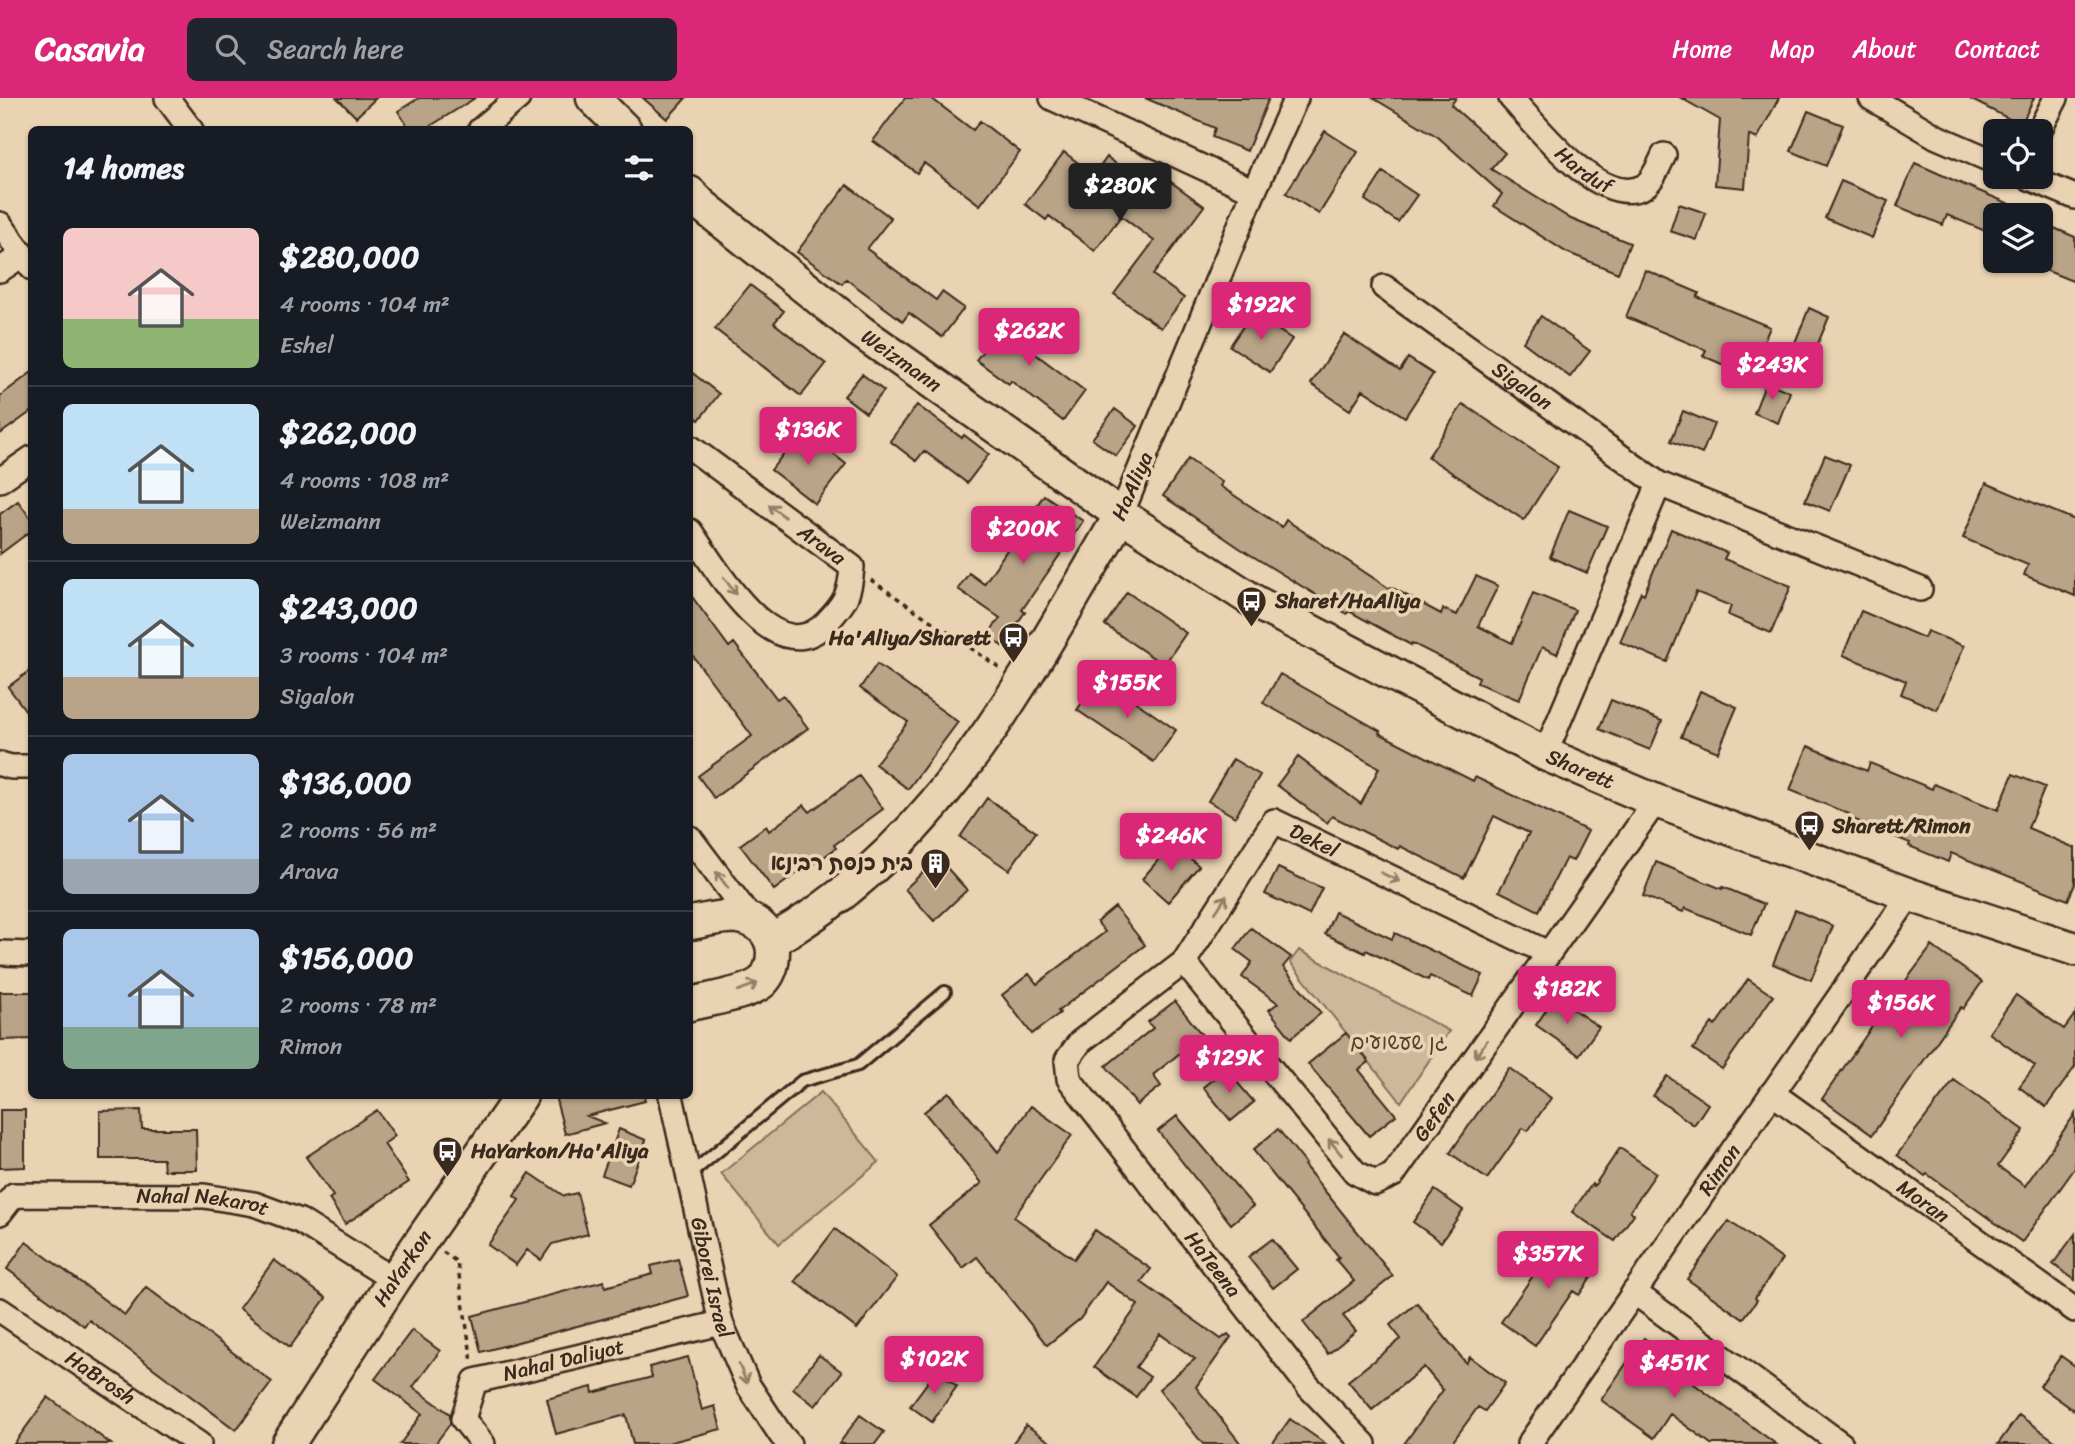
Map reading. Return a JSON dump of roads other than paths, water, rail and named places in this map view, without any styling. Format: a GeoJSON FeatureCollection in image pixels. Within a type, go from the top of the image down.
{"type":"FeatureCollection","features":[{"type":"Feature","properties":{"kind":"street"},"geometry":{"type":"LineString","coordinates":[[167,98],[188,126]]}},
{"type":"Feature","properties":{"kind":"street"},"geometry":{"type":"LineString","coordinates":[[485,126],[518,98]]}},
{"type":"Feature","properties":{"kind":"street"},"geometry":{"type":"LineString","coordinates":[[593,98],[621,126]]}},
{"type":"Feature","properties":{"kind":"street"},"geometry":{"type":"LineString","coordinates":[[1052,98],[1254,191]]}},
{"type":"Feature","properties":{"kind":"street","name":"HaAliya"},"geometry":{"type":"LineString","coordinates":[[763,932],[793,929],[866,876],[929,812],[980,746],[1022,682],[1121,515],[1254,191],[1296,98]]}},
{"type":"Feature","properties":{"kind":"street","name":"Harduf"},"geometry":{"type":"LineString","coordinates":[[1511,98],[1579,170],[1618,191],[1644,186],[1656,173],[1664,155]]}},
{"type":"Feature","properties":{"kind":"street"},"geometry":{"type":"LineString","coordinates":[[1871,98],[1937,136],[1983,157]]}},
{"type":"Feature","properties":{"kind":"street"},"geometry":{"type":"LineString","coordinates":[[2045,119],[2056,98]]}},
{"type":"Feature","properties":{"kind":"street"},"geometry":{"type":"LineString","coordinates":[[2053,188],[2075,197]]}},
{"type":"Feature","properties":{"kind":"street","name":"Weizmann"},"geometry":{"type":"LineString","coordinates":[[693,195],[861,332],[1121,515]]}},
{"type":"Feature","properties":{"kind":"street"},"geometry":{"type":"LineString","coordinates":[[0,225],[27,261],[0,270]]}},
{"type":"Feature","properties":{"kind":"street","name":"Sigalon"},"geometry":{"type":"LineString","coordinates":[[1384,287],[1659,484],[1920,589]]}},
{"type":"Feature","properties":{"kind":"street","name":"Arava"},"geometry":{"type":"LineString","coordinates":[[693,449],[852,567],[850,589],[838,610],[818,632],[795,638],[773,632],[749,611],[693,535]]}},
{"type":"Feature","properties":{"kind":"street"},"geometry":{"type":"LineString","coordinates":[[0,480],[28,461]]}},
{"type":"Feature","properties":{"kind":"street"},"geometry":{"type":"LineString","coordinates":[[1545,754],[1659,484]]}},
{"type":"Feature","properties":{"kind":"street","name":"Sharett"},"geometry":{"type":"LineString","coordinates":[[1121,515],[1255,602],[1545,754],[1656,801],[1910,895],[2075,949]]}},
{"type":"Feature","properties":{"kind":"street"},"geometry":{"type":"LineString","coordinates":[[0,764],[28,767]]}},
{"type":"Feature","properties":{"kind":"street","name":"Gefen"},"geometry":{"type":"LineString","coordinates":[[1184,962],[1355,1172],[1375,1182],[1393,1175],[1656,801]]}},
{"type":"Feature","properties":{"kind":"street","name":"Dekel"},"geometry":{"type":"LineString","coordinates":[[1069,1079],[1067,1060],[1080,1042],[1184,962],[1274,821],[1548,953]]}},
{"type":"Feature","properties":{"kind":"street"},"geometry":{"type":"LineString","coordinates":[[693,842],[763,932],[772,961],[769,972],[751,988],[693,1003]]}},
{"type":"Feature","properties":{"kind":"street","name":"Rimon"},"geometry":{"type":"LineString","coordinates":[[1529,1444],[1910,895]]}},
{"type":"Feature","properties":{"kind":"street"},"geometry":{"type":"LineString","coordinates":[[693,923],[738,917],[763,932]]}},
{"type":"Feature","properties":{"kind":"street"},"geometry":{"type":"LineString","coordinates":[[0,953],[28,954]]}},
{"type":"Feature","properties":{"kind":"street","name":"HaTeena"},"geometry":{"type":"LineString","coordinates":[[1069,1079],[1308,1386],[1364,1444]]}},
{"type":"Feature","properties":{"kind":"street","name":"Moran"},"geometry":{"type":"LineString","coordinates":[[1772,1093],[2075,1310]]}},
{"type":"Feature","properties":{"kind":"street","name":"HaYarkon"},"geometry":{"type":"LineString","coordinates":[[288,1444],[394,1280],[519,1099]]}},
{"type":"Feature","properties":{"kind":"street","name":"Giborei Israel"},"geometry":{"type":"LineString","coordinates":[[672,1099],[721,1323],[748,1385],[789,1444]]}},
{"type":"Feature","properties":{"kind":"street","name":"Nahal Nekarot"},"geometry":{"type":"LineString","coordinates":[[0,1213],[14,1195],[204,1196],[254,1204],[300,1220],[394,1280]]}},
{"type":"Feature","properties":{"kind":"street"},"geometry":{"type":"LineString","coordinates":[[1633,1292],[1841,1444]]}},
{"type":"Feature","properties":{"kind":"street","name":"HaBrosh"},"geometry":{"type":"LineString","coordinates":[[0,1310],[200,1444]]}},
{"type":"Feature","properties":{"kind":"street","name":"Nahal Daliyot"},"geometry":{"type":"LineString","coordinates":[[483,1444],[463,1419],[475,1381],[721,1323]]}},
{"type":"Feature","properties":{"kind":"lane"},"geometry":{"type":"LineString","coordinates":[[689,1175],[802,1082],[858,1065],[945,992]]}},
{"type":"Feature","properties":{"kind":"place","name":"Sharet/HaAliya"},"geometry":{"type":"Point","coordinates":[1252,628]}},
{"type":"Feature","properties":{"kind":"place","name":"Ha'Aliya/Sharett"},"geometry":{"type":"Point","coordinates":[1014,665]}},
{"type":"Feature","properties":{"kind":"place","name":"Sharett/Rimon"},"geometry":{"type":"Point","coordinates":[1809,853]}},
{"type":"Feature","properties":{"kind":"place","name":"בית כנסת רבינא"},"geometry":{"type":"Point","coordinates":[936,890]}},
{"type":"Feature","properties":{"kind":"place","name":"HaYarkon/Ha'Aliya"},"geometry":{"type":"Point","coordinates":[448,1178]}},
{"type":"Feature","properties":{"kind":"park label","name":"גן שעשועים"},"geometry":{"type":"Point","coordinates":[1399,1042]}}]}
